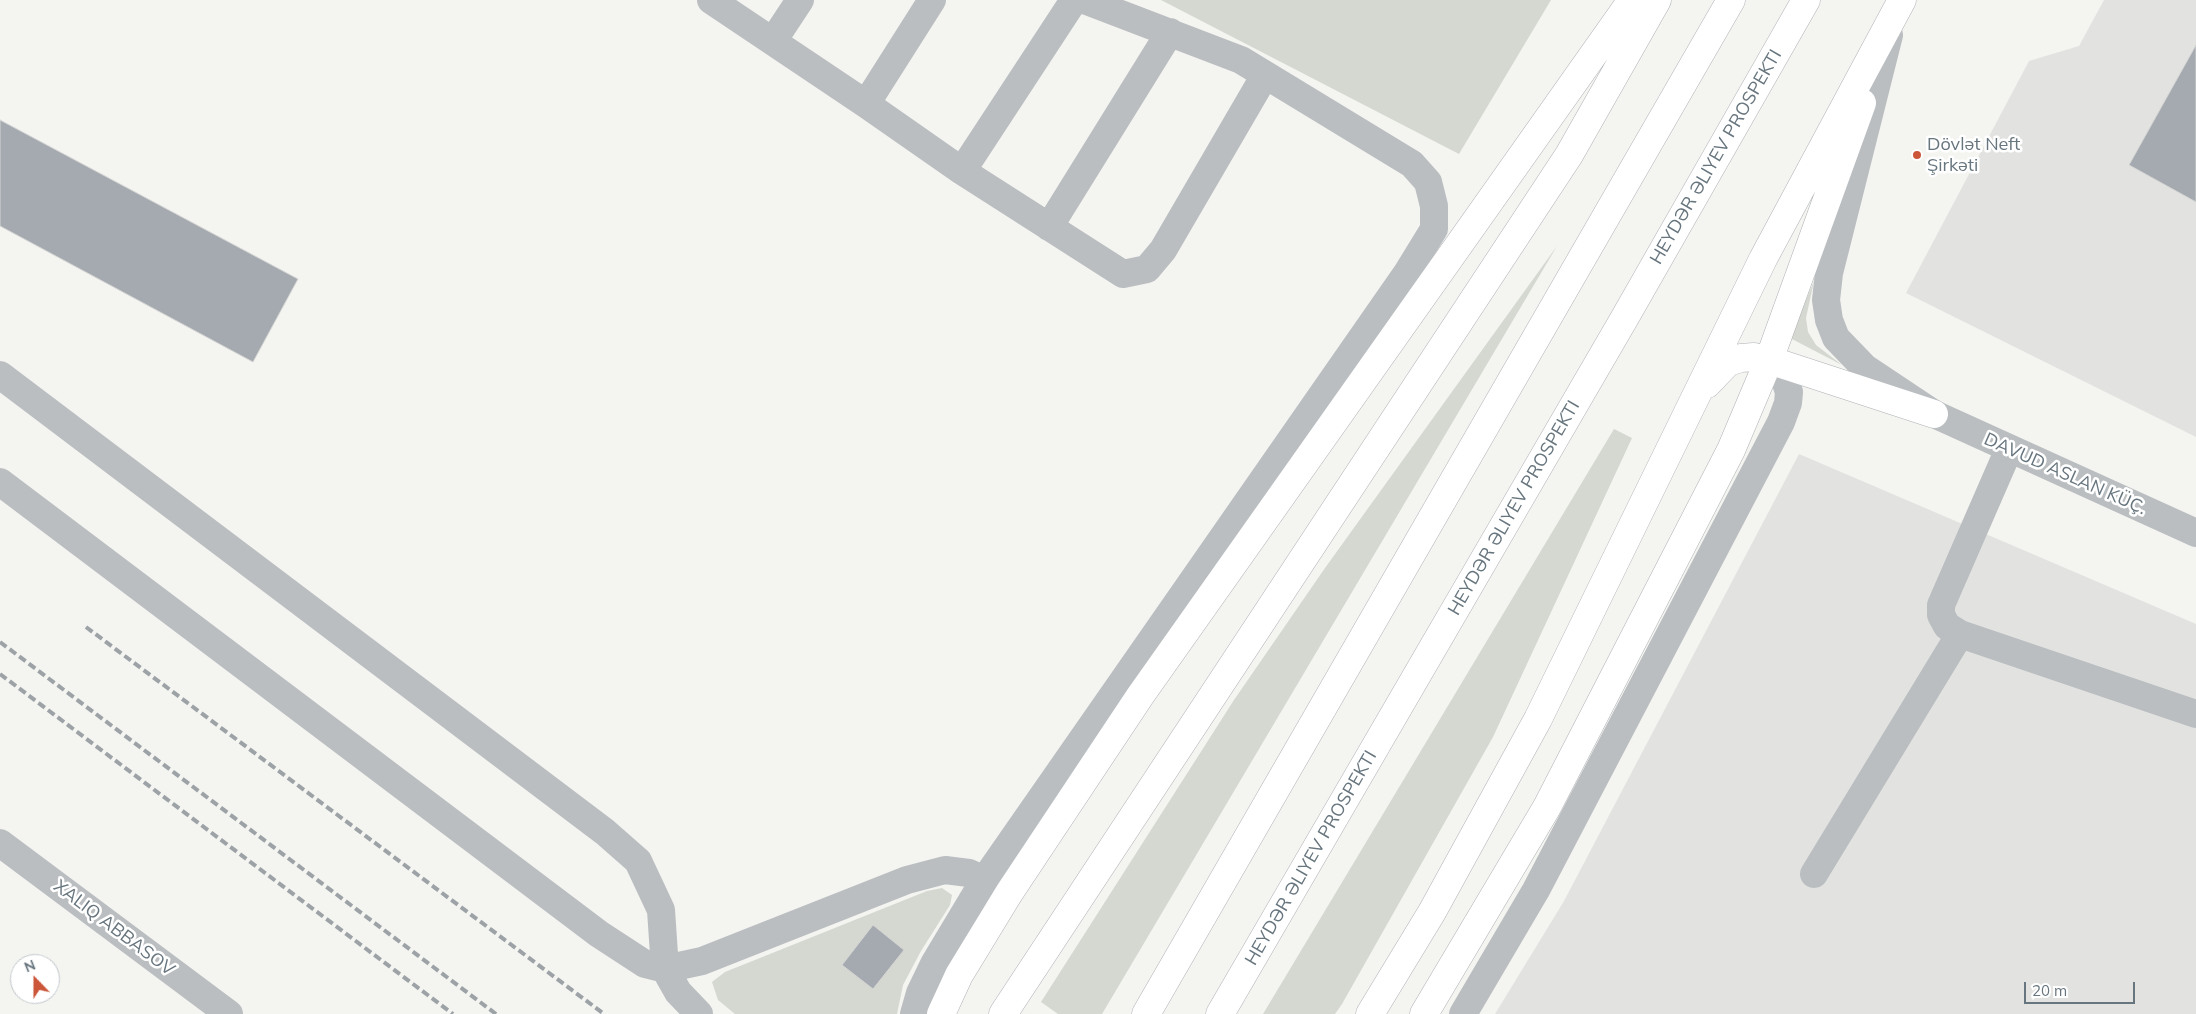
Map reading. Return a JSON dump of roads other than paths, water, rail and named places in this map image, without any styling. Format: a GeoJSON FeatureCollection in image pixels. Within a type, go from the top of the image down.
{"type":"FeatureCollection","features":[{"type":"Feature","properties":{"kind":"main road"},"geometry":{"type":"LineString","coordinates":[[941,1014],[959,975],[1009,893],[1140,696],[1632,0]]}},
{"type":"Feature","properties":{"kind":"main road"},"geometry":{"type":"LineString","coordinates":[[1003,1014],[1563,164],[1656,0]]}},
{"type":"Feature","properties":{"kind":"main road"},"geometry":{"type":"LineString","coordinates":[[1146,1014],[1731,0]]}},
{"type":"Feature","properties":{"kind":"main road","name":"HEYDƏR ƏLIYEV PROSPEKTI"},"geometry":{"type":"LineString","coordinates":[[1220,1014],[1629,310],[1806,0]]}},
{"type":"Feature","properties":{"kind":"main road"},"geometry":{"type":"LineString","coordinates":[[1424,1014],[1547,807],[1731,450],[1769,360],[1900,3]]}},
{"type":"Feature","properties":{"kind":"main road"},"geometry":{"type":"LineString","coordinates":[[1370,1014],[1432,912],[1538,719],[1767,251],[1900,3]]}},
{"type":"Feature","properties":{"kind":"main road"},"geometry":{"type":"LineString","coordinates":[[1677,432],[1712,377],[1728,362],[1747,358],[1769,360],[1934,414]]}},
{"type":"Feature","properties":{"kind":"street"},"geometry":{"type":"LineString","coordinates":[[711,0],[866,104],[962,172],[1123,274],[1146,269],[1163,250],[1265,76]]}},
{"type":"Feature","properties":{"kind":"street"},"geometry":{"type":"LineString","coordinates":[[773,41],[800,0]]}},
{"type":"Feature","properties":{"kind":"street"},"geometry":{"type":"LineString","coordinates":[[866,104],[932,0]]}},
{"type":"Feature","properties":{"kind":"street"},"geometry":{"type":"LineString","coordinates":[[962,172],[1074,0]]}},
{"type":"Feature","properties":{"kind":"street"},"geometry":{"type":"LineString","coordinates":[[914,1014],[920,993],[934,964],[985,879],[1407,273],[1434,228],[1434,206],[1428,182],[1412,164],[1241,60],[1084,0]]}},
{"type":"Feature","properties":{"kind":"street","name":"DAVUD ASLAN KÜÇ."},"geometry":{"type":"LineString","coordinates":[[1900,3],[1829,273],[1826,300],[1836,338],[1846,351],[1865,368],[1934,414],[2196,533]]}},
{"type":"Feature","properties":{"kind":"street"},"geometry":{"type":"LineString","coordinates":[[1049,228],[1170,32]]}},
{"type":"Feature","properties":{"kind":"street"},"geometry":{"type":"LineString","coordinates":[[1463,1014],[1536,890],[1781,422],[1788,403],[1789,392],[1782,374],[1769,360]]}},
{"type":"Feature","properties":{"kind":"street"},"geometry":{"type":"LineString","coordinates":[[0,376],[589,820],[638,861],[661,910],[665,969],[678,992],[699,1014]]}},
{"type":"Feature","properties":{"kind":"street"},"geometry":{"type":"LineString","coordinates":[[2010,449],[1940,605],[1941,614],[1947,626],[1960,634],[2196,714]]}},
{"type":"Feature","properties":{"kind":"street"},"geometry":{"type":"LineString","coordinates":[[0,482],[598,934],[645,964],[665,969],[702,960],[931,873],[945,870],[958,870],[985,879],[1009,893]]}},
{"type":"Feature","properties":{"kind":"street"},"geometry":{"type":"LineString","coordinates":[[1814,874],[1960,634]]}},
{"type":"Feature","properties":{"kind":"street"},"geometry":{"type":"LineString","coordinates":[[0,843],[229,1014]]}},
{"type":"Feature","properties":{"kind":"railway"},"geometry":{"type":"LineString","coordinates":[[86,627],[604,1014]]}},
{"type":"Feature","properties":{"kind":"railway"},"geometry":{"type":"LineString","coordinates":[[0,642],[496,1014]]}},
{"type":"Feature","properties":{"kind":"railway"},"geometry":{"type":"LineString","coordinates":[[0,674],[453,1014]]}},
{"type":"Feature","properties":{"kind":"place","name":"Dövlət Neft Şirkəti"},"geometry":{"type":"Point","coordinates":[1917,155]}}]}
